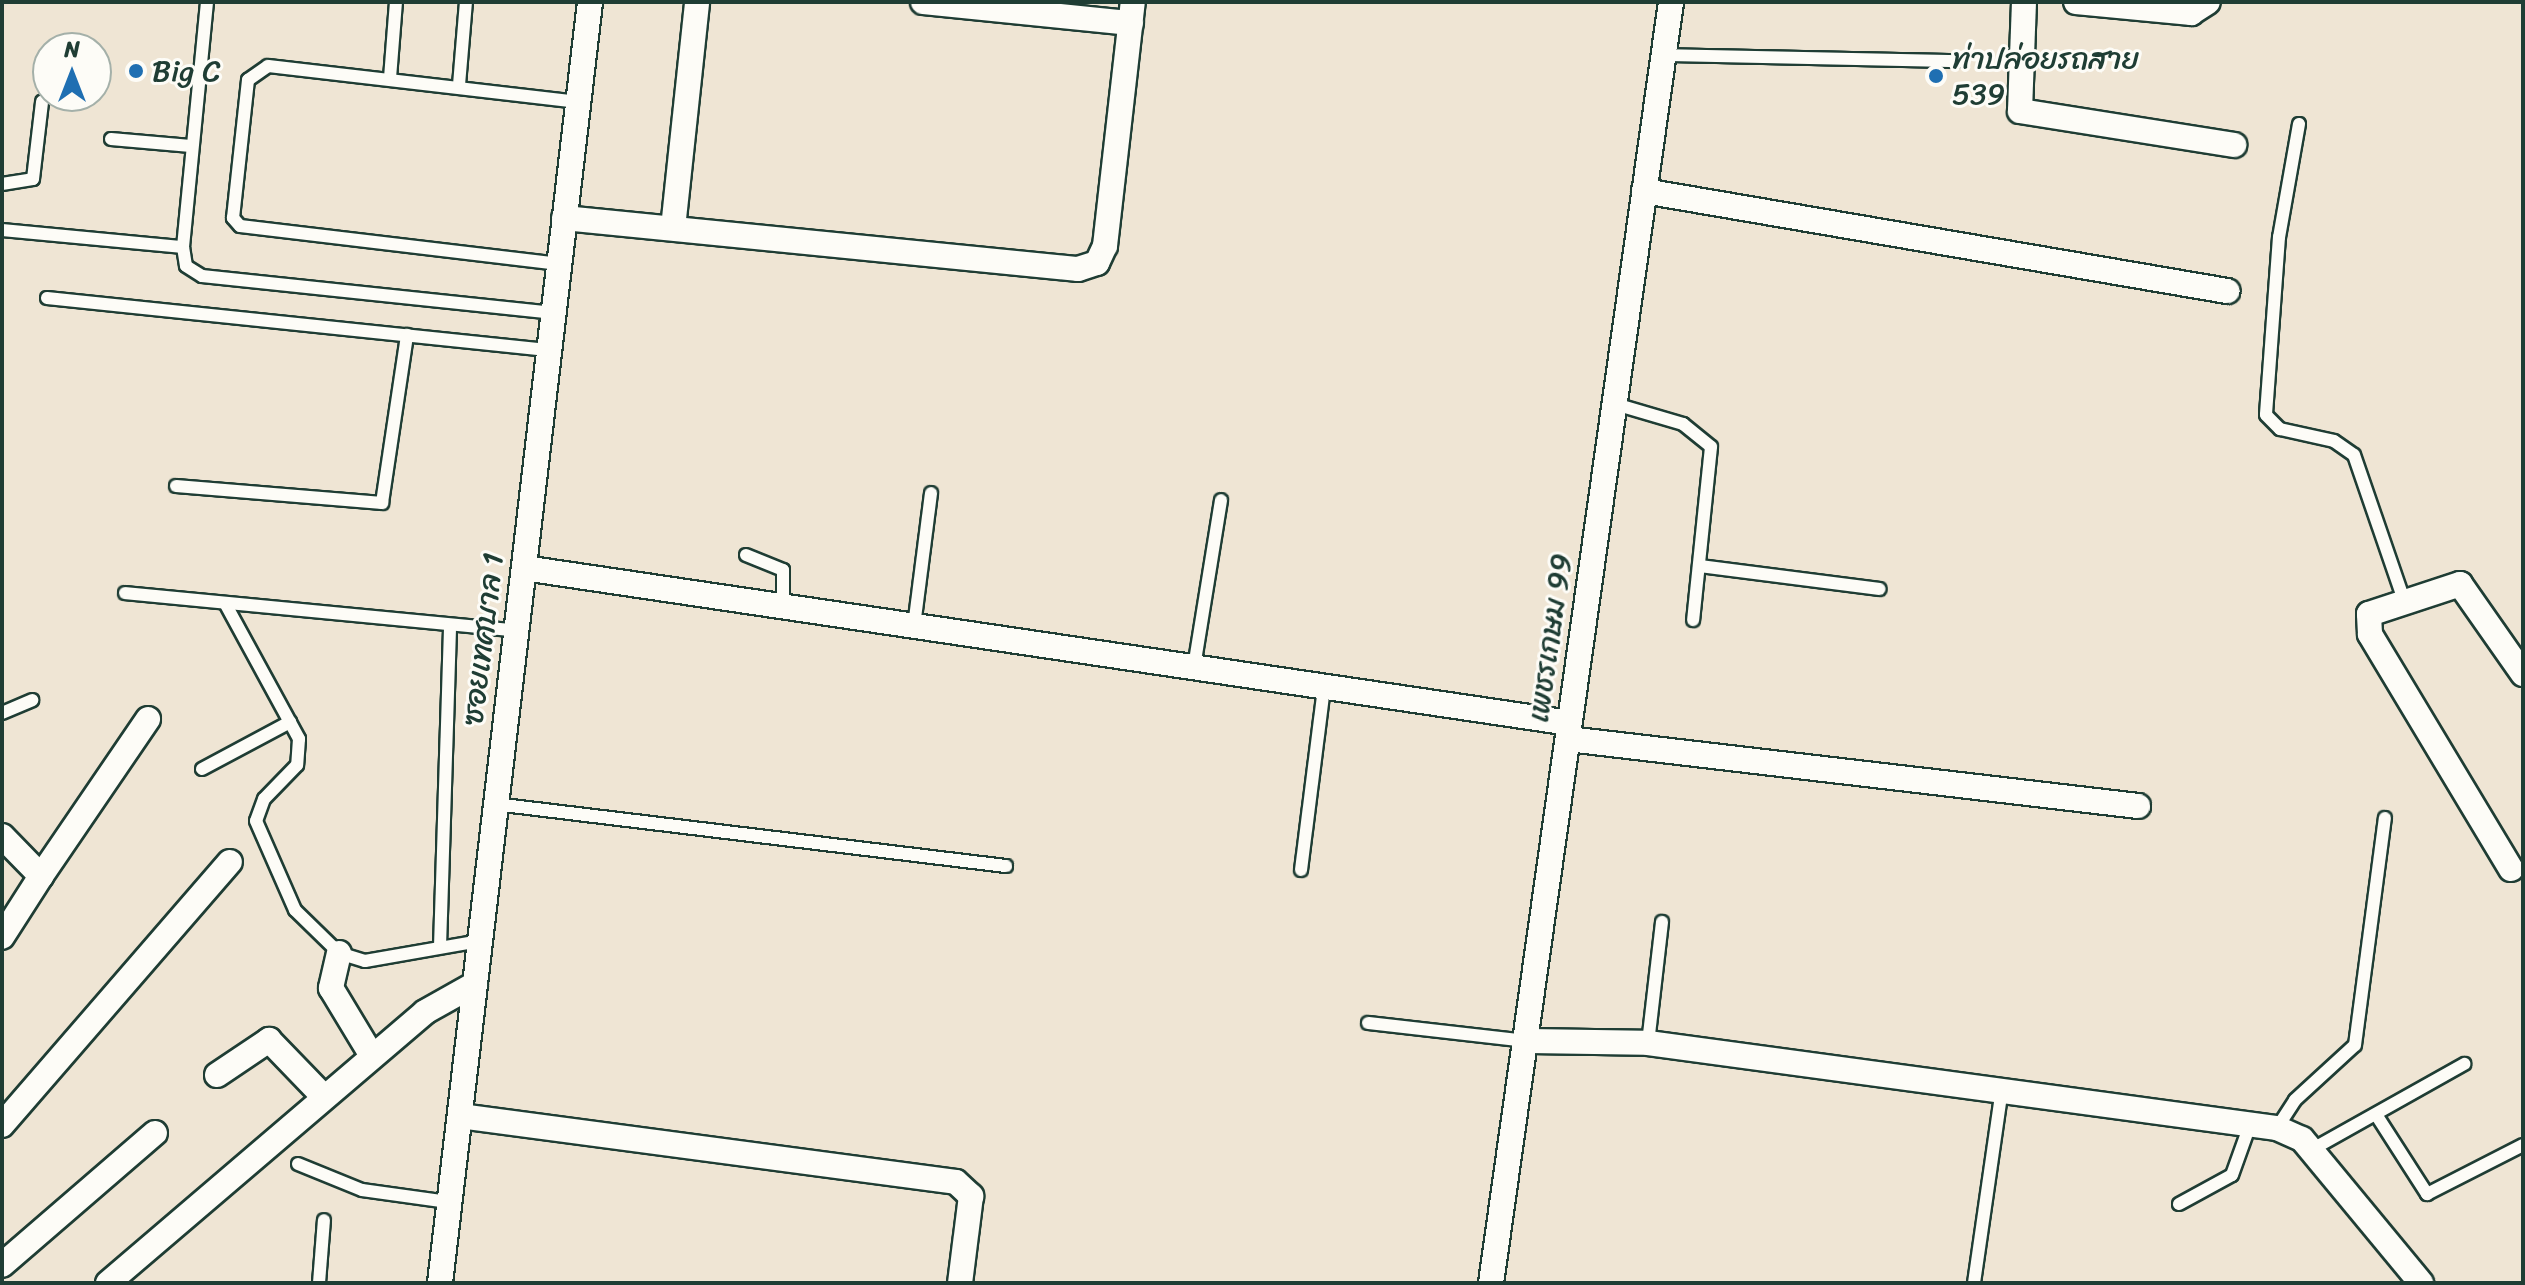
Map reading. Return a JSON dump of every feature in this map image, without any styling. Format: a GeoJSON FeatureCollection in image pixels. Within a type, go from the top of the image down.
{"type":"FeatureCollection","features":[{"type":"Feature","properties":{"kind":"street","name":"ซอยเทศบาล 1"},"geometry":{"type":"LineString","coordinates":[[440,1283],[590,2]]}},
{"type":"Feature","properties":{"kind":"street"},"geometry":{"type":"LineString","coordinates":[[673,228],[697,2]]}},
{"type":"Feature","properties":{"kind":"street"},"geometry":{"type":"LineString","coordinates":[[564,218],[1078,269],[1097,263],[1105,246],[1132,12],[923,2]]}},
{"type":"Feature","properties":{"kind":"street","name":"เพชรเกษม 99"},"geometry":{"type":"LineString","coordinates":[[1495,1281],[1525,1041],[1671,2]]}},
{"type":"Feature","properties":{"kind":"street"},"geometry":{"type":"LineString","coordinates":[[2024,2],[2020,111],[2234,145]]}},
{"type":"Feature","properties":{"kind":"street"},"geometry":{"type":"LineString","coordinates":[[2076,2],[2191,13],[2208,2]]}},
{"type":"Feature","properties":{"kind":"street"},"geometry":{"type":"LineString","coordinates":[[1644,191],[2227,291]]}},
{"type":"Feature","properties":{"kind":"street"},"geometry":{"type":"LineString","coordinates":[[524,568],[1324,687],[1569,731],[2138,806]]}},
{"type":"Feature","properties":{"kind":"street"},"geometry":{"type":"LineString","coordinates":[[2511,869],[2370,634],[2374,608],[2403,597],[2460,584],[2523,674]]}},
{"type":"Feature","properties":{"kind":"street"},"geometry":{"type":"LineString","coordinates":[[2,937],[148,719]]}},
{"type":"Feature","properties":{"kind":"street"},"geometry":{"type":"LineString","coordinates":[[2,836],[41,876]]}},
{"type":"Feature","properties":{"kind":"street"},"geometry":{"type":"LineString","coordinates":[[2,1125],[230,862]]}},
{"type":"Feature","properties":{"kind":"street"},"geometry":{"type":"LineString","coordinates":[[339,953],[331,988],[372,1056]]}},
{"type":"Feature","properties":{"kind":"street"},"geometry":{"type":"LineString","coordinates":[[108,1283],[372,1056],[475,984]]}},
{"type":"Feature","properties":{"kind":"street"},"geometry":{"type":"LineString","coordinates":[[217,1075],[269,1040],[323,1096]]}},
{"type":"Feature","properties":{"kind":"street"},"geometry":{"type":"LineString","coordinates":[[1525,1041],[1648,1043],[2002,1088],[2277,1128],[2311,1150],[2421,1283]]}},
{"type":"Feature","properties":{"kind":"street"},"geometry":{"type":"LineString","coordinates":[[460,1116],[956,1182],[971,1196],[960,1283]]}},
{"type":"Feature","properties":{"kind":"street"},"geometry":{"type":"LineString","coordinates":[[2,1265],[155,1133]]}},
{"type":"Feature","properties":{"kind":"lane"},"geometry":{"type":"LineString","coordinates":[[207,2],[191,146],[183,247],[186,266],[202,276],[552,313]]}},
{"type":"Feature","properties":{"kind":"lane"},"geometry":{"type":"LineString","coordinates":[[390,78],[396,2]]}},
{"type":"Feature","properties":{"kind":"lane"},"geometry":{"type":"LineString","coordinates":[[459,85],[466,2]]}},
{"type":"Feature","properties":{"kind":"lane"},"geometry":{"type":"LineString","coordinates":[[1664,55],[1955,61]]}},
{"type":"Feature","properties":{"kind":"lane"},"geometry":{"type":"LineString","coordinates":[[559,264],[246,229],[233,218],[248,80],[257,70],[390,78],[579,102]]}},
{"type":"Feature","properties":{"kind":"lane"},"geometry":{"type":"LineString","coordinates":[[2,184],[33,179],[41,112]]}},
{"type":"Feature","properties":{"kind":"lane"},"geometry":{"type":"LineString","coordinates":[[2299,124],[2279,237],[2266,415],[2280,429],[2334,441],[2354,455],[2403,597]]}},
{"type":"Feature","properties":{"kind":"lane"},"geometry":{"type":"LineString","coordinates":[[111,139],[191,146]]}},
{"type":"Feature","properties":{"kind":"lane"},"geometry":{"type":"LineString","coordinates":[[2,230],[183,247]]}},
{"type":"Feature","properties":{"kind":"lane"},"geometry":{"type":"LineString","coordinates":[[47,298],[547,350]]}},
{"type":"Feature","properties":{"kind":"lane"},"geometry":{"type":"LineString","coordinates":[[176,486],[382,503],[407,335]]}},
{"type":"Feature","properties":{"kind":"lane"},"geometry":{"type":"LineString","coordinates":[[1615,404],[1683,424],[1711,447],[1693,620]]}},
{"type":"Feature","properties":{"kind":"lane"},"geometry":{"type":"LineString","coordinates":[[914,626],[931,493]]}},
{"type":"Feature","properties":{"kind":"lane"},"geometry":{"type":"LineString","coordinates":[[1194,667],[1221,500]]}},
{"type":"Feature","properties":{"kind":"lane"},"geometry":{"type":"LineString","coordinates":[[746,555],[783,570],[783,606]]}},
{"type":"Feature","properties":{"kind":"lane"},"geometry":{"type":"LineString","coordinates":[[1700,566],[1880,589]]}},
{"type":"Feature","properties":{"kind":"lane"},"geometry":{"type":"LineString","coordinates":[[125,593],[517,631]]}},
{"type":"Feature","properties":{"kind":"lane"},"geometry":{"type":"LineString","coordinates":[[225,603],[290,722],[302,753],[256,821],[295,910],[339,953],[392,960],[440,947],[480,941]]}},
{"type":"Feature","properties":{"kind":"lane"},"geometry":{"type":"LineString","coordinates":[[440,947],[450,625]]}},
{"type":"Feature","properties":{"kind":"lane"},"geometry":{"type":"LineString","coordinates":[[1301,870],[1324,687]]}},
{"type":"Feature","properties":{"kind":"lane"},"geometry":{"type":"LineString","coordinates":[[2,713],[32,700]]}},
{"type":"Feature","properties":{"kind":"lane"},"geometry":{"type":"LineString","coordinates":[[202,769],[290,722]]}},
{"type":"Feature","properties":{"kind":"lane"},"geometry":{"type":"LineString","coordinates":[[495,804],[1006,866]]}},
{"type":"Feature","properties":{"kind":"lane"},"geometry":{"type":"LineString","coordinates":[[2277,1128],[2295,1100],[2355,1045],[2385,818]]}},
{"type":"Feature","properties":{"kind":"lane"},"geometry":{"type":"LineString","coordinates":[[1648,1043],[1662,922]]}},
{"type":"Feature","properties":{"kind":"lane"},"geometry":{"type":"LineString","coordinates":[[1368,1023],[1525,1041]]}},
{"type":"Feature","properties":{"kind":"lane"},"geometry":{"type":"LineString","coordinates":[[2311,1150],[2377,1116],[2464,1064]]}},
{"type":"Feature","properties":{"kind":"lane"},"geometry":{"type":"LineString","coordinates":[[1974,1283],[2002,1088]]}},
{"type":"Feature","properties":{"kind":"lane"},"geometry":{"type":"LineString","coordinates":[[2377,1116],[2427,1194],[2523,1145]]}},
{"type":"Feature","properties":{"kind":"lane"},"geometry":{"type":"LineString","coordinates":[[2179,1204],[2232,1175],[2251,1122]]}},
{"type":"Feature","properties":{"kind":"lane"},"geometry":{"type":"LineString","coordinates":[[298,1164],[362,1190],[448,1202]]}},
{"type":"Feature","properties":{"kind":"lane"},"geometry":{"type":"LineString","coordinates":[[319,1283],[324,1220]]}},
{"type":"Feature","properties":{"kind":"place","name":"Big C"},"geometry":{"type":"Point","coordinates":[136,71]}},
{"type":"Feature","properties":{"kind":"place","name":"ท่าปล่อยรถสาย 539"},"geometry":{"type":"Point","coordinates":[1936,76]}}]}
